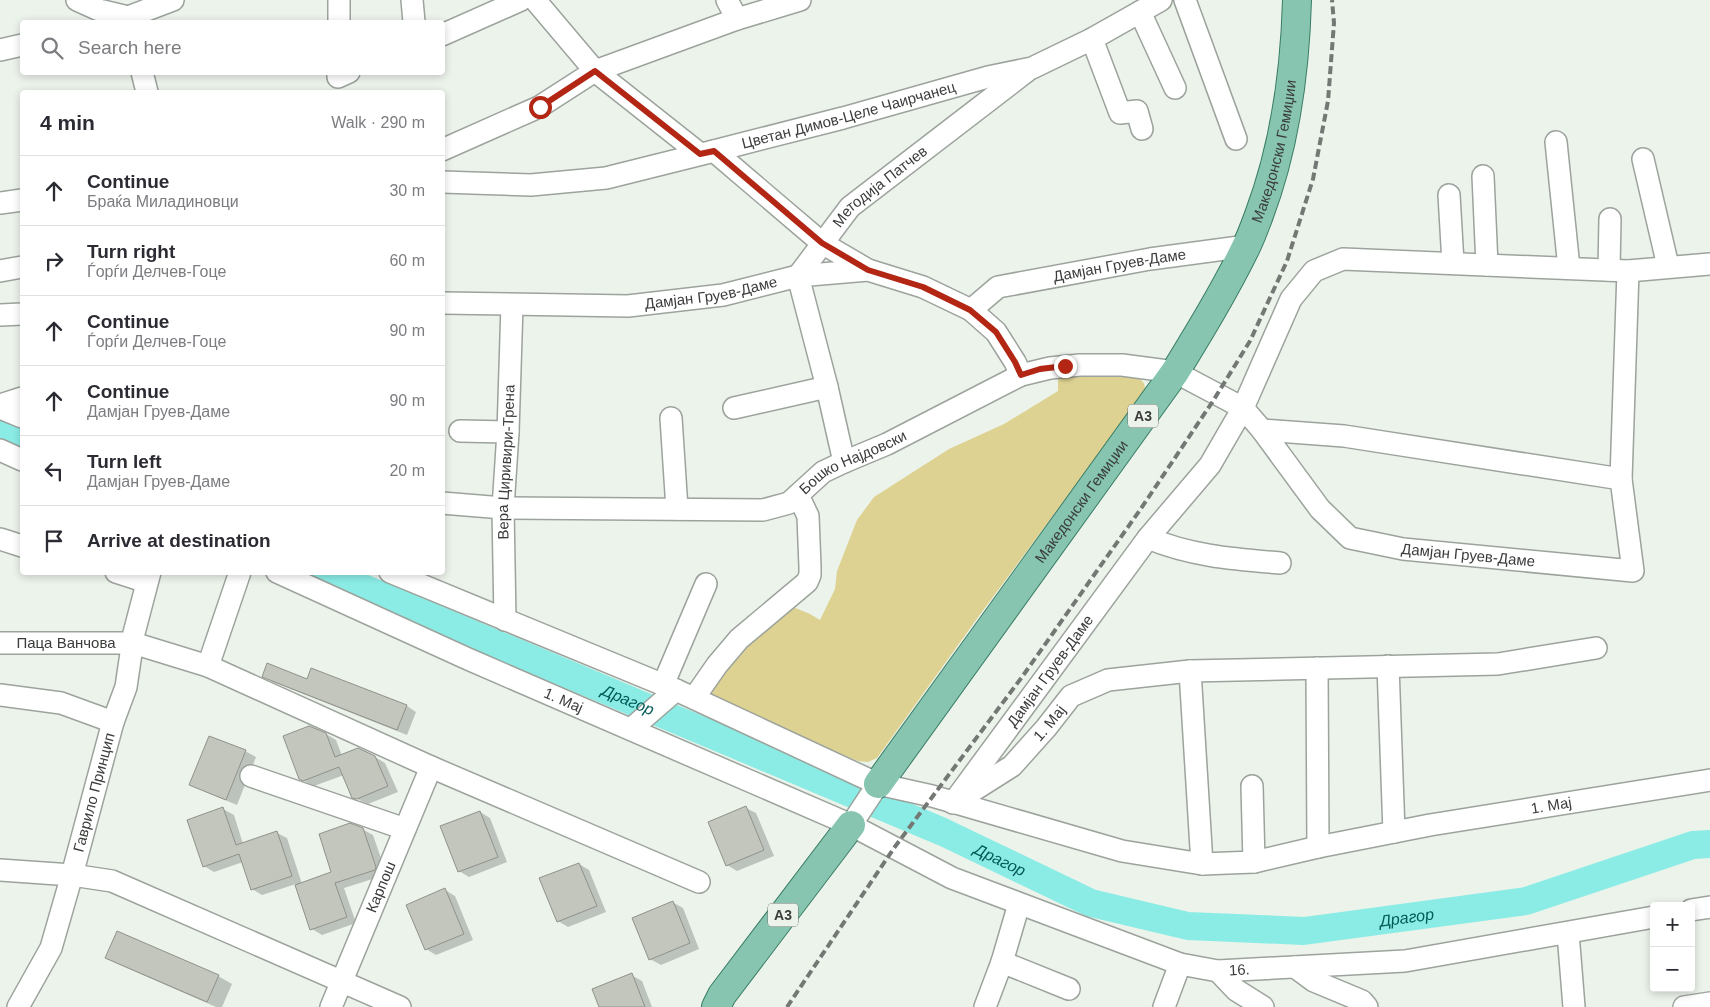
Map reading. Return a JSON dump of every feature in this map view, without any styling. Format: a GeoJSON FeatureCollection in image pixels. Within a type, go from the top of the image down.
{"type":"FeatureCollection","features":[{"type":"Feature","properties":{"kind":"main road","name":"Македонски Гемиџии"},"geometry":{"type":"LineString","coordinates":[[878,784],[1175,372],[1211,313],[1247,246],[1268,191],[1287,114],[1296,40],[1297,0]]}},
{"type":"Feature","properties":{"kind":"main road","name":"A3"},"geometry":{"type":"LineString","coordinates":[[716,1007],[722,995],[851,825]]}},
{"type":"Feature","properties":{"kind":"street"},"geometry":{"type":"LineString","coordinates":[[77,0],[113,19],[173,0]]}},
{"type":"Feature","properties":{"kind":"street"},"geometry":{"type":"LineString","coordinates":[[339,0],[339,20]]}},
{"type":"Feature","properties":{"kind":"street"},"geometry":{"type":"LineString","coordinates":[[412,0],[414,20]]}},
{"type":"Feature","properties":{"kind":"street"},"geometry":{"type":"LineString","coordinates":[[445,34],[521,0]]}},
{"type":"Feature","properties":{"kind":"street"},"geometry":{"type":"LineString","coordinates":[[535,0],[595,71],[707,152],[822,243],[868,270]]}},
{"type":"Feature","properties":{"kind":"street"},"geometry":{"type":"LineString","coordinates":[[445,149],[540,107],[595,71],[732,9],[800,0]]}},
{"type":"Feature","properties":{"kind":"street","name":"Цветан Димов-Целе Чаирчанец"},"geometry":{"type":"LineString","coordinates":[[445,182],[531,185],[606,178],[843,118],[994,85],[1092,39],[1161,0]]}},
{"type":"Feature","properties":{"kind":"street"},"geometry":{"type":"LineString","coordinates":[[1185,0],[1236,139]]}},
{"type":"Feature","properties":{"kind":"street"},"geometry":{"type":"LineString","coordinates":[[1140,12],[1175,88]]}},
{"type":"Feature","properties":{"kind":"street"},"geometry":{"type":"LineString","coordinates":[[1092,39],[1120,113],[1137,111],[1142,129]]}},
{"type":"Feature","properties":{"kind":"street"},"geometry":{"type":"LineString","coordinates":[[0,50],[20,45]]}},
{"type":"Feature","properties":{"kind":"street"},"geometry":{"type":"LineString","coordinates":[[143,75],[146,90]]}},
{"type":"Feature","properties":{"kind":"street","name":"Методија Патчев"},"geometry":{"type":"LineString","coordinates":[[798,276],[850,207],[994,85]]}},
{"type":"Feature","properties":{"kind":"street"},"geometry":{"type":"LineString","coordinates":[[1556,142],[1569,268]]}},
{"type":"Feature","properties":{"kind":"street"},"geometry":{"type":"LineString","coordinates":[[1643,159],[1668,266]]}},
{"type":"Feature","properties":{"kind":"street"},"geometry":{"type":"LineString","coordinates":[[1483,176],[1487,265]]}},
{"type":"Feature","properties":{"kind":"street"},"geometry":{"type":"LineString","coordinates":[[1449,195],[1453,263]]}},
{"type":"Feature","properties":{"kind":"street"},"geometry":{"type":"LineString","coordinates":[[0,203],[20,200]]}},
{"type":"Feature","properties":{"kind":"street","name":"Дамјан Груев-Даме"},"geometry":{"type":"LineString","coordinates":[[445,303],[628,306],[723,295],[798,276],[868,270],[923,287],[970,310],[996,332],[1021,375],[1050,368],[1080,365],[1122,365],[1175,372],[1244,408],[1320,509],[1350,538],[1403,549],[1633,571],[1621,479],[1619,270],[1610,219]]}},
{"type":"Feature","properties":{"kind":"street","name":"Дамјан Груев-Даме"},"geometry":{"type":"LineString","coordinates":[[970,310],[998,287],[1150,259],[1247,246]]}},
{"type":"Feature","properties":{"kind":"street","name":"Дамјан Груев-Даме"},"geometry":{"type":"LineString","coordinates":[[953,803],[1148,538],[1210,465],[1244,408],[1291,299],[1314,271],[1343,259],[1619,270],[1710,264]]}},
{"type":"Feature","properties":{"kind":"street"},"geometry":{"type":"LineString","coordinates":[[0,271],[20,268]]}},
{"type":"Feature","properties":{"kind":"street"},"geometry":{"type":"LineString","coordinates":[[798,276],[827,387],[844,462]]}},
{"type":"Feature","properties":{"kind":"street","name":"Вера Циривири-Трена"},"geometry":{"type":"LineString","coordinates":[[505,620],[502,508],[508,432],[512,305]]}},
{"type":"Feature","properties":{"kind":"street"},"geometry":{"type":"LineString","coordinates":[[0,314],[20,314]]}},
{"type":"Feature","properties":{"kind":"street","name":"Бошко Најдовски"},"geometry":{"type":"LineString","coordinates":[[445,503],[502,508],[763,510],[788,503],[823,472],[887,444],[1021,375]]}},
{"type":"Feature","properties":{"kind":"street"},"geometry":{"type":"LineString","coordinates":[[734,408],[827,387]]}},
{"type":"Feature","properties":{"kind":"street"},"geometry":{"type":"LineString","coordinates":[[0,406],[20,399]]}},
{"type":"Feature","properties":{"kind":"street"},"geometry":{"type":"LineString","coordinates":[[0,406],[20,417]]}},
{"type":"Feature","properties":{"kind":"street"},"geometry":{"type":"LineString","coordinates":[[671,418],[677,509]]}},
{"type":"Feature","properties":{"kind":"street"},"geometry":{"type":"LineString","coordinates":[[1262,430],[1344,436],[1621,479]]}},
{"type":"Feature","properties":{"kind":"street"},"geometry":{"type":"LineString","coordinates":[[460,431],[508,432]]}},
{"type":"Feature","properties":{"kind":"street"},"geometry":{"type":"LineString","coordinates":[[0,450],[20,459]]}},
{"type":"Feature","properties":{"kind":"street"},"geometry":{"type":"LineString","coordinates":[[635,726],[675,693],[717,665],[739,639],[804,585],[809,578],[808,516],[798,495]]}},
{"type":"Feature","properties":{"kind":"street"},"geometry":{"type":"LineString","coordinates":[[1148,538],[1171,548],[1216,557],[1280,563]]}},
{"type":"Feature","properties":{"kind":"street"},"geometry":{"type":"LineString","coordinates":[[0,539],[20,545]]}},
{"type":"Feature","properties":{"kind":"street"},"geometry":{"type":"LineString","coordinates":[[136,575],[149,577]]}},
{"type":"Feature","properties":{"kind":"street"},"geometry":{"type":"LineString","coordinates":[[208,666],[239,575]]}},
{"type":"Feature","properties":{"kind":"street","name":"1. Мај"},"geometry":{"type":"LineString","coordinates":[[284,575],[468,659],[635,726],[851,825]]}},
{"type":"Feature","properties":{"kind":"street","name":"1. Мај"},"geometry":{"type":"LineString","coordinates":[[397,575],[675,693],[878,784],[932,796],[1122,851],[1202,864],[1254,862],[1394,832],[1710,780]]}},
{"type":"Feature","properties":{"kind":"street","name":"Гаврило Принцип"},"geometry":{"type":"LineString","coordinates":[[18,1007],[51,948],[113,722],[126,688],[133,643],[149,577]]}},
{"type":"Feature","properties":{"kind":"street"},"geometry":{"type":"LineString","coordinates":[[675,693],[706,584]]}},
{"type":"Feature","properties":{"kind":"street","name":"Паца Ванчова"},"geometry":{"type":"LineString","coordinates":[[0,643],[133,643],[208,666],[431,767],[699,882]]}},
{"type":"Feature","properties":{"kind":"street","name":"1. Мај"},"geometry":{"type":"LineString","coordinates":[[953,803],[1012,766],[1046,728],[1071,696],[1108,680],[1190,671],[1498,664],[1596,648]]}},
{"type":"Feature","properties":{"kind":"street"},"geometry":{"type":"LineString","coordinates":[[1388,666],[1394,832]]}},
{"type":"Feature","properties":{"kind":"street"},"geometry":{"type":"LineString","coordinates":[[1317,668],[1318,847]]}},
{"type":"Feature","properties":{"kind":"street"},"geometry":{"type":"LineString","coordinates":[[1190,671],[1202,864]]}},
{"type":"Feature","properties":{"kind":"street"},"geometry":{"type":"LineString","coordinates":[[0,695],[61,703],[113,722]]}},
{"type":"Feature","properties":{"kind":"street","name":"Карпош"},"geometry":{"type":"LineString","coordinates":[[331,1007],[431,767]]}},
{"type":"Feature","properties":{"kind":"street"},"geometry":{"type":"LineString","coordinates":[[251,776],[405,829]]}},
{"type":"Feature","properties":{"kind":"street","name":"A3"},"geometry":{"type":"LineString","coordinates":[[851,825],[878,784]]}},
{"type":"Feature","properties":{"kind":"street"},"geometry":{"type":"LineString","coordinates":[[1252,786],[1254,862]]}},
{"type":"Feature","properties":{"kind":"street","name":"16."},"geometry":{"type":"LineString","coordinates":[[851,825],[952,878],[1180,964],[1218,971],[1405,961],[1650,918]]}},
{"type":"Feature","properties":{"kind":"street"},"geometry":{"type":"LineString","coordinates":[[0,870],[72,875],[112,881],[400,1007]]}},
{"type":"Feature","properties":{"kind":"street"},"geometry":{"type":"LineString","coordinates":[[985,1007],[1002,962],[1019,904]]}},
{"type":"Feature","properties":{"kind":"street"},"geometry":{"type":"LineString","coordinates":[[1695,909],[1710,907]]}},
{"type":"Feature","properties":{"kind":"street"},"geometry":{"type":"LineString","coordinates":[[1568,933],[1574,1007]]}},
{"type":"Feature","properties":{"kind":"street"},"geometry":{"type":"LineString","coordinates":[[1002,962],[1069,989]]}},
{"type":"Feature","properties":{"kind":"street"},"geometry":{"type":"LineString","coordinates":[[1164,1007],[1180,964]]}},
{"type":"Feature","properties":{"kind":"street"},"geometry":{"type":"LineString","coordinates":[[1295,967],[1314,981],[1362,1001],[1367,1007]]}},
{"type":"Feature","properties":{"kind":"street"},"geometry":{"type":"LineString","coordinates":[[1218,971],[1236,990],[1263,1007]]}},
{"type":"Feature","properties":{"kind":"street"},"geometry":{"type":"LineString","coordinates":[[1684,1007],[1710,1003]]}},
{"type":"Feature","properties":{"kind":"shaded area"},"geometry":{"type":"Polygon","coordinates":[[[1110,374],[1136,377],[1143,382],[1145,391],[877,758],[868,762],[858,761],[710,701],[708,693],[722,667],[793,607],[820,620],[835,589],[837,571],[857,520],[874,497],[949,449],[1004,424],[1058,391],[1058,376],[1110,374]]]}},
{"type":"Feature","properties":{"kind":"building"},"geometry":{"type":"Polygon","coordinates":[[[267,663],[307,679],[311,668],[407,705],[397,730],[262,677],[267,663]]]}},
{"type":"Feature","properties":{"kind":"building"},"geometry":{"type":"Polygon","coordinates":[[[309,726],[326,733],[335,757],[358,748],[375,756],[388,786],[357,799],[352,798],[339,767],[303,781],[299,779],[283,736],[309,726]]]}},
{"type":"Feature","properties":{"kind":"building"},"geometry":{"type":"Polygon","coordinates":[[[209,736],[246,750],[226,800],[189,785],[209,736]]]}},
{"type":"Feature","properties":{"kind":"building"},"geometry":{"type":"Polygon","coordinates":[[[746,806],[764,850],[726,866],[708,822],[746,806]]]}},
{"type":"Feature","properties":{"kind":"building"},"geometry":{"type":"Polygon","coordinates":[[[223,807],[236,845],[277,831],[292,876],[251,890],[239,854],[203,867],[187,820],[223,807]]]}},
{"type":"Feature","properties":{"kind":"building"},"geometry":{"type":"Polygon","coordinates":[[[480,811],[498,857],[458,872],[440,826],[480,811]]]}},
{"type":"Feature","properties":{"kind":"building"},"geometry":{"type":"Polygon","coordinates":[[[350,823],[363,828],[376,867],[375,870],[335,883],[347,917],[310,930],[295,885],[331,872],[319,834],[350,823]]]}},
{"type":"Feature","properties":{"kind":"building"},"geometry":{"type":"Polygon","coordinates":[[[579,863],[597,906],[557,922],[539,878],[579,863]]]}},
{"type":"Feature","properties":{"kind":"building"},"geometry":{"type":"Polygon","coordinates":[[[445,888],[464,934],[425,950],[406,905],[445,888]]]}},
{"type":"Feature","properties":{"kind":"building"},"geometry":{"type":"Polygon","coordinates":[[[673,901],[690,943],[649,960],[632,918],[673,901]]]}},
{"type":"Feature","properties":{"kind":"building"},"geometry":{"type":"Polygon","coordinates":[[[117,931],[219,975],[207,1002],[105,958],[117,931]]]}},
{"type":"Feature","properties":{"kind":"building"},"geometry":{"type":"Polygon","coordinates":[[[632,973],[645,1007],[599,1007],[592,989],[632,973]]]}},
{"type":"Feature","properties":{"kind":"waterway","name":"Драгор"},"geometry":{"type":"LineString","coordinates":[[0,432],[20,441]]}},
{"type":"Feature","properties":{"kind":"waterway","name":"Драгор"},"geometry":{"type":"LineString","coordinates":[[332,575],[943,832],[1091,903],[1188,926],[1304,931],[1526,901],[1693,845],[1710,844]]}},
{"type":"Feature","properties":{"kind":"railway"},"geometry":{"type":"LineString","coordinates":[[787,1007],[894,848],[1022,677],[1140,510],[1213,401],[1250,341],[1287,261],[1313,179],[1328,101],[1334,23],[1332,0]]}},
{"type":"Feature","properties":{"kind":"route"},"geometry":{"type":"LineString","coordinates":[[540,107],[595,71],[700,154],[714,151],[822,243],[868,270],[923,287],[970,310],[996,332],[1021,375],[1040,369],[1065,366]]}}]}
